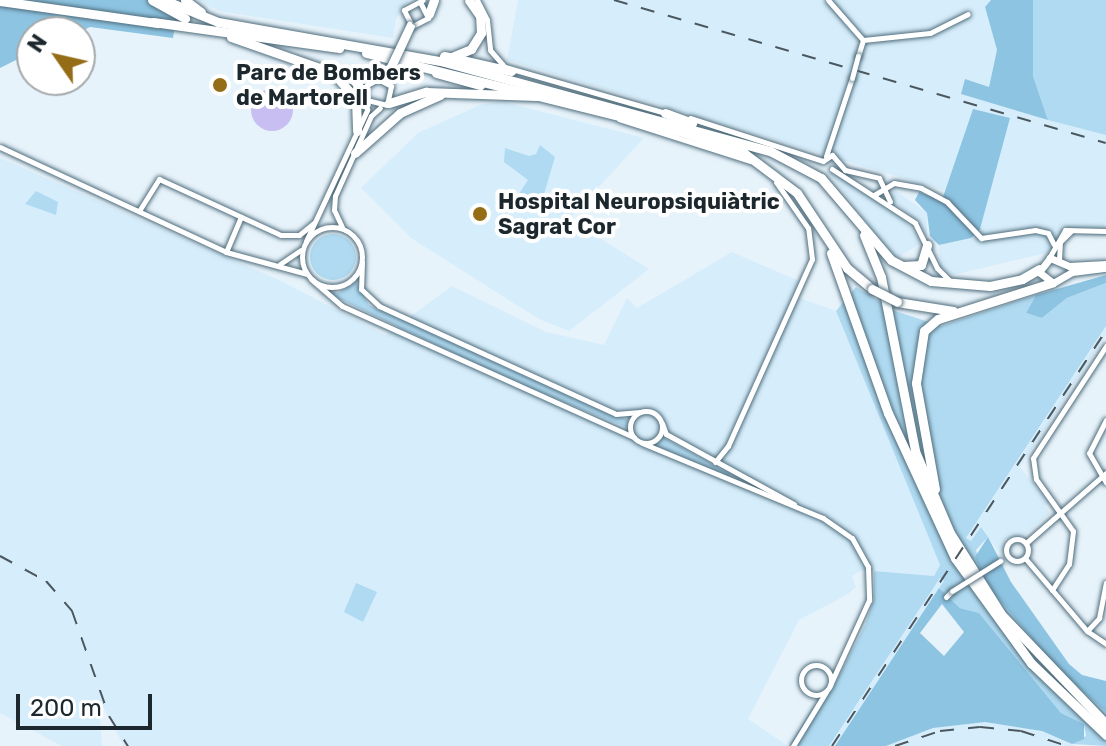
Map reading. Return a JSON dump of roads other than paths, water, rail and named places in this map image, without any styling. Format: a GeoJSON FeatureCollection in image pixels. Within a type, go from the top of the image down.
{"type":"FeatureCollection","features":[{"type":"Feature","properties":{"kind":"highway"},"geometry":{"type":"LineString","coordinates":[[152,0],[200,23],[242,33]]}},
{"type":"Feature","properties":{"kind":"highway"},"geometry":{"type":"LineString","coordinates":[[164,0],[218,22],[393,51],[449,57],[511,71]]}},
{"type":"Feature","properties":{"kind":"highway"},"geometry":{"type":"LineString","coordinates":[[185,0],[218,22]]}},
{"type":"Feature","properties":{"kind":"highway"},"geometry":{"type":"LineString","coordinates":[[429,14],[434,0]]}},
{"type":"Feature","properties":{"kind":"highway"},"geometry":{"type":"LineString","coordinates":[[449,57],[466,53],[480,37],[480,16],[469,0]]}},
{"type":"Feature","properties":{"kind":"highway"},"geometry":{"type":"LineString","coordinates":[[0,1],[242,33],[411,62],[611,113],[754,158],[789,185],[847,268],[872,289],[897,302],[946,311],[984,306]]}},
{"type":"Feature","properties":{"kind":"highway"},"geometry":{"type":"LineString","coordinates":[[153,22],[242,40],[354,80],[366,97]]}},
{"type":"Feature","properties":{"kind":"highway"},"geometry":{"type":"LineString","coordinates":[[393,51],[728,138]]}},
{"type":"Feature","properties":{"kind":"highway"},"geometry":{"type":"LineString","coordinates":[[411,62],[512,95],[527,98],[543,96]]}},
{"type":"Feature","properties":{"kind":"highway"},"geometry":{"type":"LineString","coordinates":[[334,74],[356,99],[357,131]]}},
{"type":"Feature","properties":{"kind":"highway"},"geometry":{"type":"LineString","coordinates":[[355,153],[408,108],[458,91]]}},
{"type":"Feature","properties":{"kind":"highway"},"geometry":{"type":"LineString","coordinates":[[385,105],[415,92],[512,95]]}},
{"type":"Feature","properties":{"kind":"highway"},"geometry":{"type":"LineString","coordinates":[[665,113],[791,160],[839,194],[896,264],[931,281],[974,286],[1022,279],[1039,269]]}},
{"type":"Feature","properties":{"kind":"highway"},"geometry":{"type":"LineString","coordinates":[[791,160],[839,200],[872,251],[915,451],[950,533],[1001,614],[1106,724]]}},
{"type":"Feature","properties":{"kind":"highway"},"geometry":{"type":"LineString","coordinates":[[821,228],[888,413],[945,541],[1002,629],[1106,735]]}},
{"type":"Feature","properties":{"kind":"highway"},"geometry":{"type":"LineString","coordinates":[[896,264],[921,265],[927,245]]}},
{"type":"Feature","properties":{"kind":"highway"},"geometry":{"type":"LineString","coordinates":[[950,533],[922,438],[918,350],[930,323],[1051,283]]}},
{"type":"Feature","properties":{"kind":"main road"},"geometry":{"type":"LineString","coordinates":[[1049,259],[1106,266],[1051,283],[1039,269],[1049,259]]}},
{"type":"Feature","properties":{"kind":"main road"},"geometry":{"type":"LineString","coordinates":[[1061,262],[1063,278]]}},
{"type":"Feature","properties":{"kind":"street"},"geometry":{"type":"LineString","coordinates":[[477,0],[487,20],[493,57],[511,71],[824,159],[915,223],[941,275],[974,286]]}},
{"type":"Feature","properties":{"kind":"street"},"geometry":{"type":"LineString","coordinates":[[828,0],[863,40]]}},
{"type":"Feature","properties":{"kind":"street"},"geometry":{"type":"LineString","coordinates":[[385,81],[410,25],[404,10],[421,1],[429,14],[422,25],[410,25]]}},
{"type":"Feature","properties":{"kind":"street"},"geometry":{"type":"LineString","coordinates":[[863,40],[930,33],[968,14]]}},
{"type":"Feature","properties":{"kind":"street"},"geometry":{"type":"LineString","coordinates":[[824,159],[833,141],[863,40]]}},
{"type":"Feature","properties":{"kind":"street"},"geometry":{"type":"LineString","coordinates":[[385,81],[371,81],[357,131],[305,244],[309,276],[342,306],[642,443],[805,511]]}},
{"type":"Feature","properties":{"kind":"street"},"geometry":{"type":"LineString","coordinates":[[385,81],[393,92],[385,105],[371,116],[334,204],[344,229],[359,242],[361,289],[379,306],[616,414],[651,412],[662,423],[666,434],[845,531],[868,567],[867,610],[829,687],[793,746]]}},
{"type":"Feature","properties":{"kind":"street"},"geometry":{"type":"LineString","coordinates":[[366,97],[385,105]]}},
{"type":"Feature","properties":{"kind":"street"},"geometry":{"type":"LineString","coordinates":[[611,113],[628,125],[752,163],[779,184],[808,228],[810,269],[723,455],[715,462]]}},
{"type":"Feature","properties":{"kind":"street"},"geometry":{"type":"LineString","coordinates":[[833,141],[834,166]]}},
{"type":"Feature","properties":{"kind":"street"},"geometry":{"type":"LineString","coordinates":[[0,147],[226,252],[275,264],[337,287],[353,279],[362,262]]}},
{"type":"Feature","properties":{"kind":"street"},"geometry":{"type":"LineString","coordinates":[[824,159],[834,156]]}},
{"type":"Feature","properties":{"kind":"street"},"geometry":{"type":"LineString","coordinates":[[834,166],[879,178],[893,205]]}},
{"type":"Feature","properties":{"kind":"street"},"geometry":{"type":"LineString","coordinates":[[139,211],[159,179],[291,238],[315,223]]}},
{"type":"Feature","properties":{"kind":"street"},"geometry":{"type":"LineString","coordinates":[[874,195],[900,182],[931,192],[981,238],[1035,230],[1048,233],[1054,245]]}},
{"type":"Feature","properties":{"kind":"street"},"geometry":{"type":"LineString","coordinates":[[226,252],[241,217]]}},
{"type":"Feature","properties":{"kind":"street"},"geometry":{"type":"LineString","coordinates":[[275,264],[289,262],[326,227],[344,229]]}},
{"type":"Feature","properties":{"kind":"street"},"geometry":{"type":"LineString","coordinates":[[1061,262],[1060,242],[1073,229]]}},
{"type":"Feature","properties":{"kind":"street"},"geometry":{"type":"LineString","coordinates":[[1049,259],[1060,234],[1073,229],[1106,231]]}},
{"type":"Feature","properties":{"kind":"street"},"geometry":{"type":"LineString","coordinates":[[1052,590],[1069,564],[1073,531],[1062,511],[1036,479],[1033,458],[1104,350]]}},
{"type":"Feature","properties":{"kind":"street"},"geometry":{"type":"LineString","coordinates":[[634,437],[631,423],[640,412]]}},
{"type":"Feature","properties":{"kind":"street"},"geometry":{"type":"LineString","coordinates":[[1106,420],[1089,453],[1106,483]]}},
{"type":"Feature","properties":{"kind":"street"},"geometry":{"type":"LineString","coordinates":[[642,443],[657,439],[662,423]]}},
{"type":"Feature","properties":{"kind":"street"},"geometry":{"type":"LineString","coordinates":[[1103,475],[1026,543],[1025,558],[1087,631],[1106,644]]}},
{"type":"Feature","properties":{"kind":"street"},"geometry":{"type":"LineString","coordinates":[[1008,557],[1011,540],[1026,543]]}},
{"type":"Feature","properties":{"kind":"street"},"geometry":{"type":"LineString","coordinates":[[1008,557],[1017,561],[1025,558]]}},
{"type":"Feature","properties":{"kind":"street"},"geometry":{"type":"LineString","coordinates":[[946,597],[1008,557]]}},
{"type":"Feature","properties":{"kind":"street"},"geometry":{"type":"LineString","coordinates":[[1087,631],[1099,618],[1106,583]]}},
{"type":"Feature","properties":{"kind":"street"},"geometry":{"type":"LineString","coordinates":[[815,711],[812,694],[802,685],[802,675],[818,664],[831,665],[843,654]]}},
{"type":"Feature","properties":{"kind":"street"},"geometry":{"type":"LineString","coordinates":[[818,664],[829,672],[829,687]]}},
{"type":"Feature","properties":{"kind":"street"},"geometry":{"type":"LineString","coordinates":[[812,694],[829,687]]}},
{"type":"Feature","properties":{"kind":"railway"},"geometry":{"type":"LineString","coordinates":[[614,0],[1106,143]]}},
{"type":"Feature","properties":{"kind":"railway"},"geometry":{"type":"LineString","coordinates":[[832,746],[1106,331]]}},
{"type":"Feature","properties":{"kind":"railway"},"geometry":{"type":"LineString","coordinates":[[0,556],[46,581],[72,611],[109,716],[128,746]]}},
{"type":"Feature","properties":{"kind":"railway"},"geometry":{"type":"LineString","coordinates":[[895,746],[940,731],[980,727],[1021,731],[1067,746]]}},
{"type":"Feature","properties":{"kind":"place","name":"Parc de Bombers de Martorell"},"geometry":{"type":"Point","coordinates":[220,85]}},
{"type":"Feature","properties":{"kind":"place","name":"Hospital Neuropsiquiàtric Sagrat Cor"},"geometry":{"type":"Point","coordinates":[480,214]}}]}
